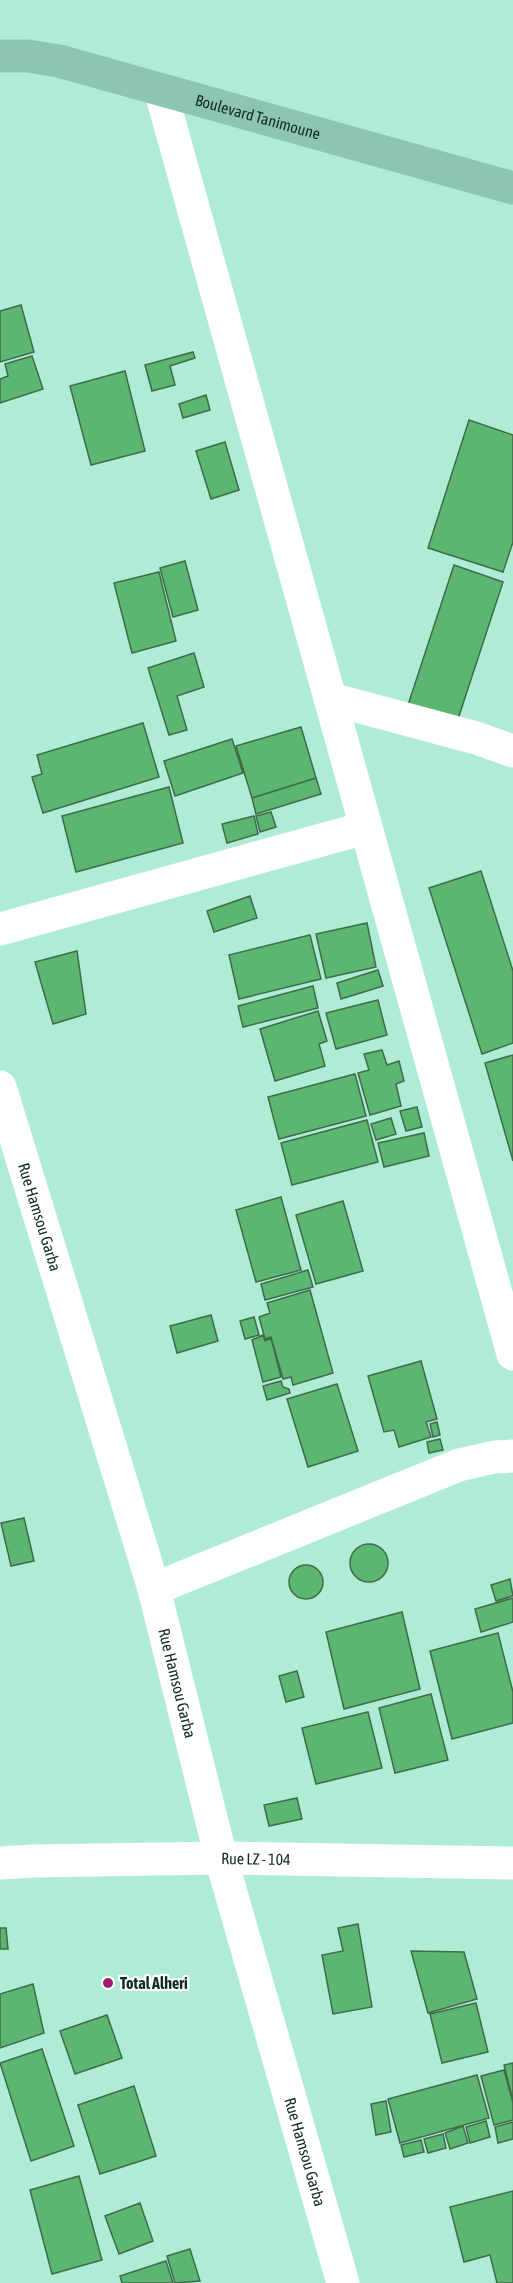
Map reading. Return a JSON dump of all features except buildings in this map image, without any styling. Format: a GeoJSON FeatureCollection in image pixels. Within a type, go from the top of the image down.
{"type":"FeatureCollection","features":[{"type":"Feature","properties":{"kind":"main road","name":"Boulevard Tanimoune"},"geometry":{"type":"LineString","coordinates":[[0,57],[28,56],[59,61],[513,188]]}},
{"type":"Feature","properties":{"kind":"street"},"geometry":{"type":"LineString","coordinates":[[160,89],[513,1354]]}},
{"type":"Feature","properties":{"kind":"street"},"geometry":{"type":"LineString","coordinates":[[331,699],[476,738],[513,751]]}},
{"type":"Feature","properties":{"kind":"street"},"geometry":{"type":"LineString","coordinates":[[0,929],[365,828]]}},
{"type":"Feature","properties":{"kind":"street","name":"Rue Hamsou Garba"},"geometry":{"type":"LineString","coordinates":[[0,1087],[154,1590],[221,1858],[343,2283]]}},
{"type":"Feature","properties":{"kind":"street"},"geometry":{"type":"LineString","coordinates":[[154,1590],[459,1465],[495,1457],[513,1456]]}},
{"type":"Feature","properties":{"kind":"street","name":"Rue LZ - 104"},"geometry":{"type":"LineString","coordinates":[[0,1863],[221,1858],[513,1863]]}},
{"type":"Feature","properties":{"kind":"place","name":"Total Alheri"},"geometry":{"type":"Point","coordinates":[108,1983]}}]}
